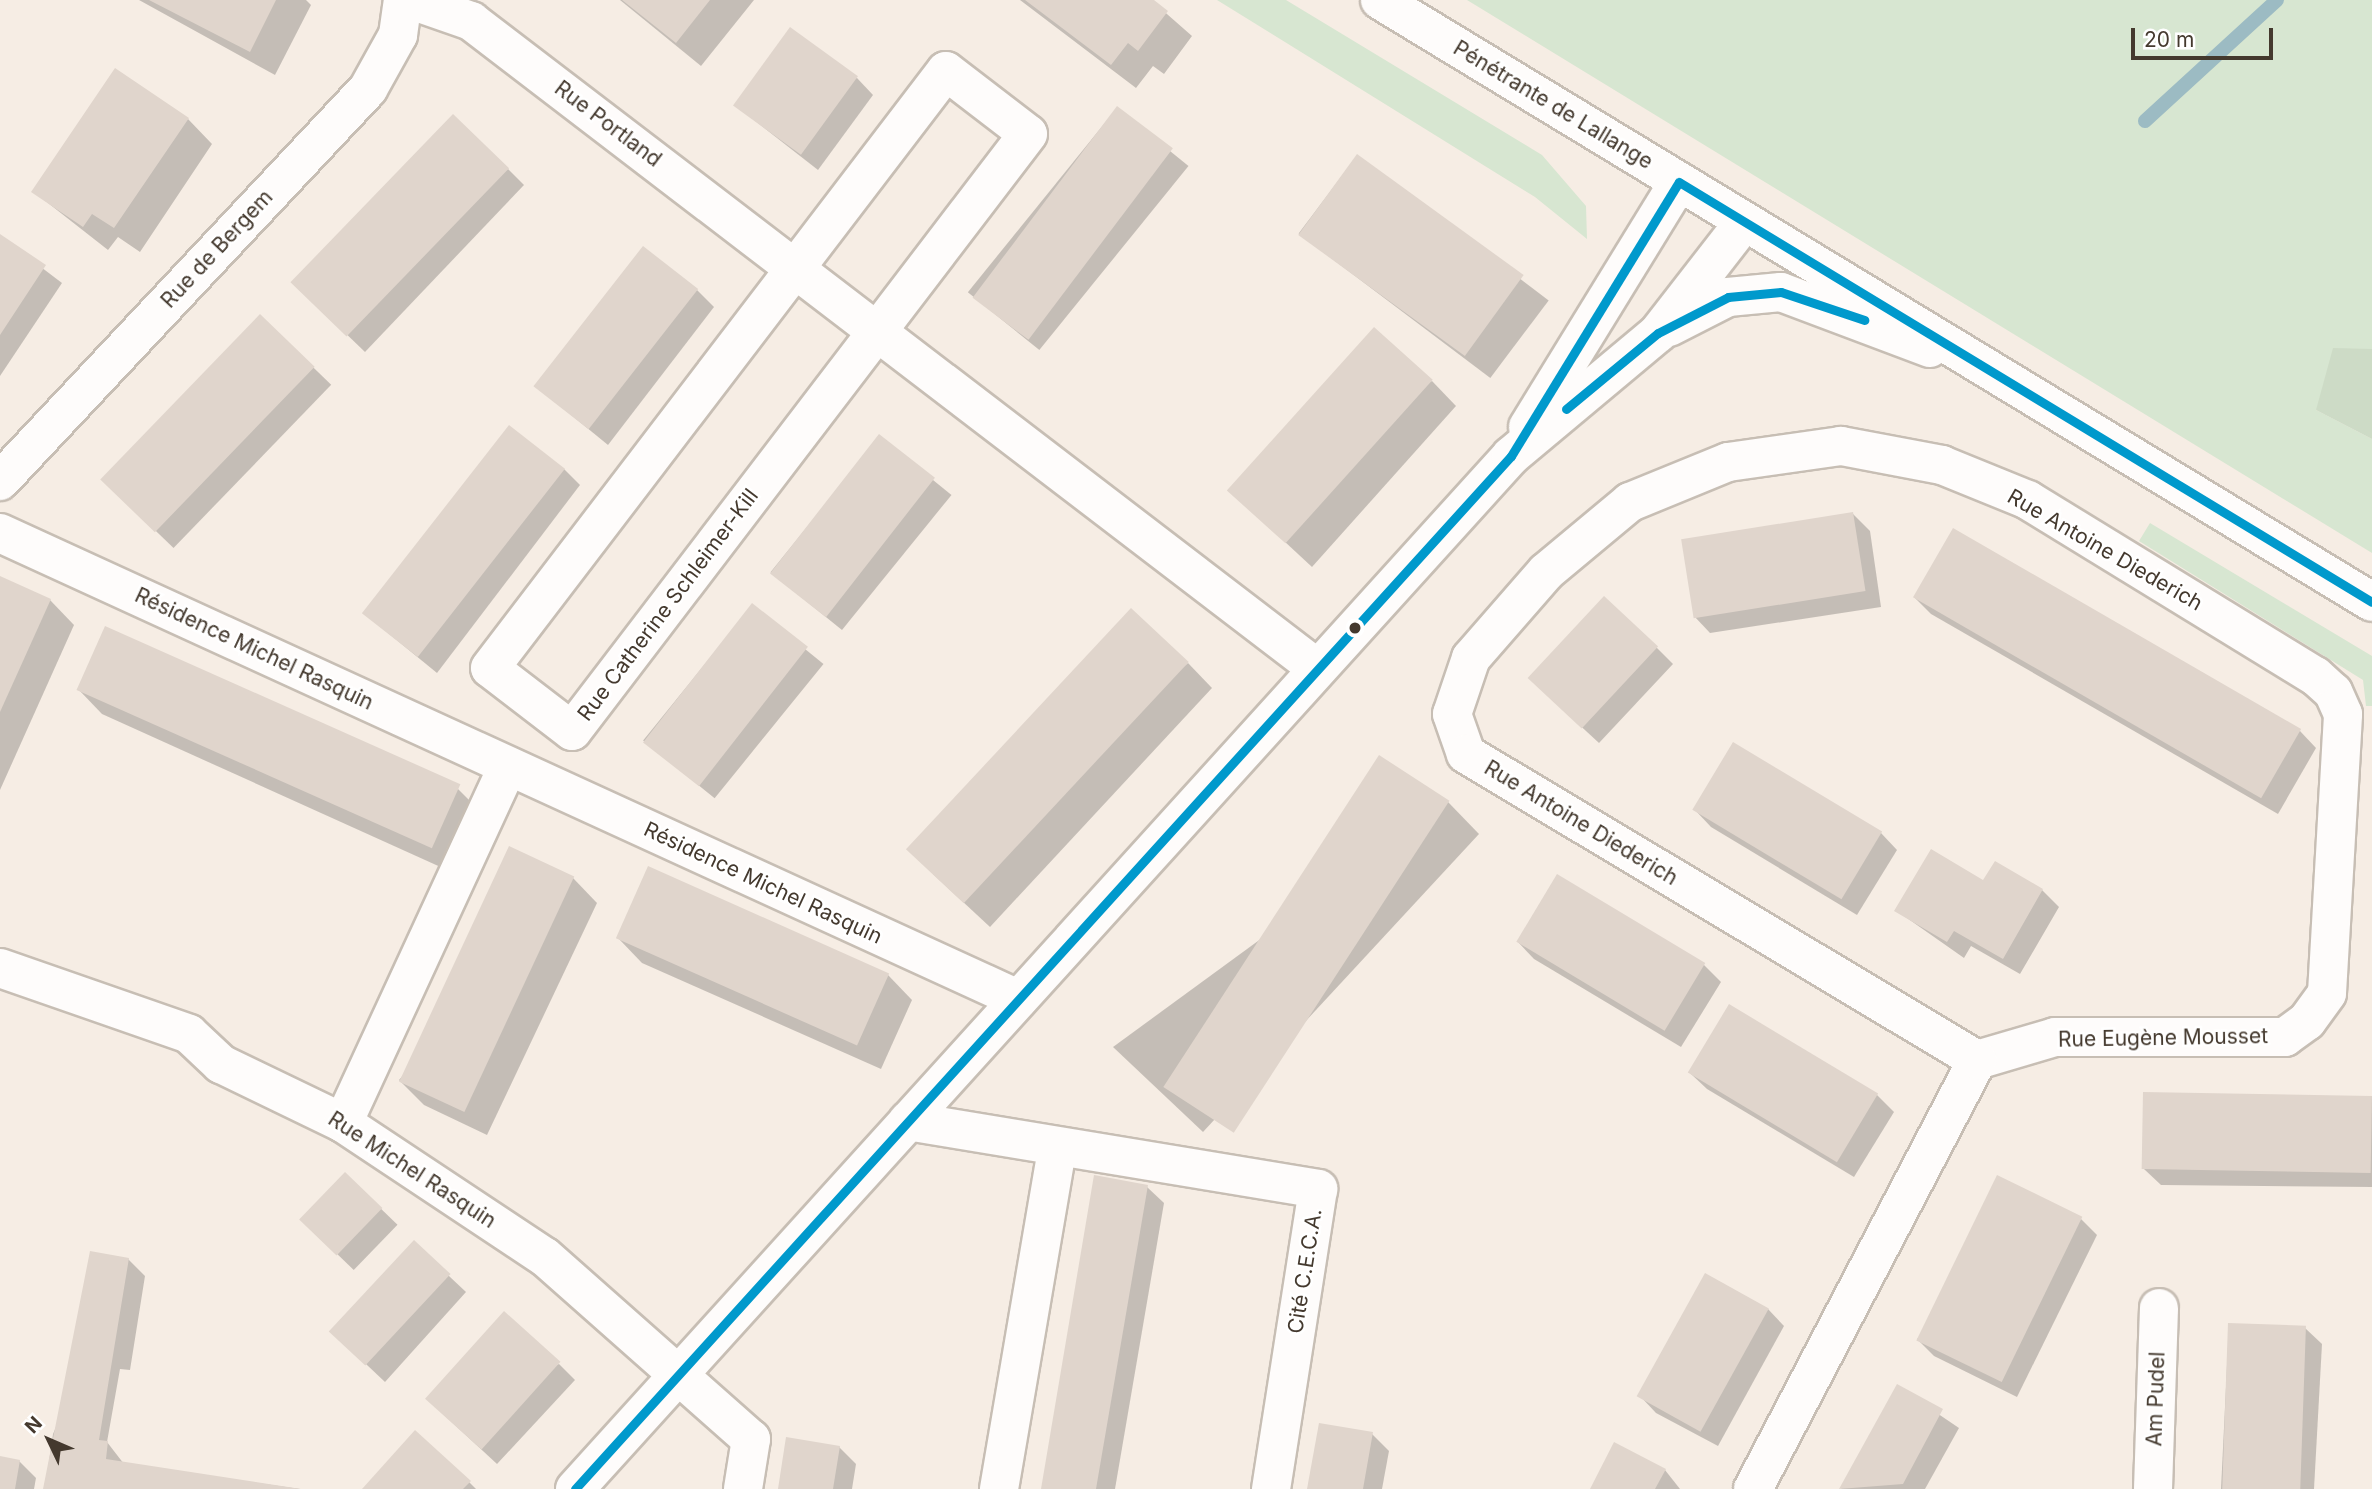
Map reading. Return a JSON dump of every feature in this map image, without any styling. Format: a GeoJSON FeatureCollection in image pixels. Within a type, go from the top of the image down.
{"type":"FeatureCollection","features":[{"type":"Feature","properties":{"kind":"street","name":"Rue de Bergem"},"geometry":{"type":"LineString","coordinates":[[0,481],[368,89],[398,35],[403,0]]}},
{"type":"Feature","properties":{"kind":"street","name":"Rue Portland"},"geometry":{"type":"LineString","coordinates":[[411,0],[471,21],[796,266]]}},
{"type":"Feature","properties":{"kind":"street","name":"Pénétrante de Lallange"},"geometry":{"type":"LineString","coordinates":[[1380,0],[2372,602]]}},
{"type":"Feature","properties":{"kind":"street","name":"Rue Catherine Schleimer-Kill"},"geometry":{"type":"LineString","coordinates":[[946,71],[1028,134],[572,731],[490,668],[796,266],[946,71]]}},
{"type":"Feature","properties":{"kind":"street"},"geometry":{"type":"LineString","coordinates":[[1511,456],[1679,182]]}},
{"type":"Feature","properties":{"kind":"street"},"geometry":{"type":"LineString","coordinates":[[575,1489],[1511,456],[1658,333],[1744,222]]}},
{"type":"Feature","properties":{"kind":"street"},"geometry":{"type":"LineString","coordinates":[[796,266],[1318,668]]}},
{"type":"Feature","properties":{"kind":"street"},"geometry":{"type":"LineString","coordinates":[[1658,333],[1728,297],[1781,292],[1830,305],[2006,380]]}},
{"type":"Feature","properties":{"kind":"street","name":"Rue Antoine Diederich"},"geometry":{"type":"LineString","coordinates":[[1977,1060],[1466,754],[1452,714],[1471,658],[1546,572],[1630,502],[1728,462],[1841,446],[1942,465],[2028,500],[2315,676],[2333,692],[2343,714]]}},
{"type":"Feature","properties":{"kind":"street","name":"Résidence Michel Rasquin"},"geometry":{"type":"LineString","coordinates":[[0,533],[1018,999]]}},
{"type":"Feature","properties":{"kind":"street","name":"Rue Eugène Mousset"},"geometry":{"type":"LineString","coordinates":[[1977,1060],[2056,1037],[2284,1037],[2307,1021],[2327,993],[2343,714]]}},
{"type":"Feature","properties":{"kind":"street"},"geometry":{"type":"LineString","coordinates":[[344,1123],[508,766]]}},
{"type":"Feature","properties":{"kind":"street","name":"Rue Michel Rasquin"},"geometry":{"type":"LineString","coordinates":[[0,968],[189,1034],[221,1064],[344,1123],[545,1257],[751,1440],[743,1489]]}},
{"type":"Feature","properties":{"kind":"street"},"geometry":{"type":"LineString","coordinates":[[1753,1489],[1977,1060]]}},
{"type":"Feature","properties":{"kind":"street","name":"Cité C.E.C.A."},"geometry":{"type":"LineString","coordinates":[[908,1121],[1057,1148],[1318,1189],[1271,1489]]}},
{"type":"Feature","properties":{"kind":"street"},"geometry":{"type":"LineString","coordinates":[[999,1489],[1057,1148]]}},
{"type":"Feature","properties":{"kind":"street","name":"Am Pudel"},"geometry":{"type":"LineString","coordinates":[[2153,1489],[2159,1308]]}},
{"type":"Feature","properties":{"kind":"green space"},"geometry":{"type":"Polygon","coordinates":[[[1217,0],[1286,0],[1542,155],[1586,206],[1587,239],[1535,197],[1217,0]]]}},
{"type":"Feature","properties":{"kind":"green space"},"geometry":{"type":"Polygon","coordinates":[[[1467,0],[2372,0],[2372,349],[2316,410],[2372,439],[2372,553],[1467,0]]]}},
{"type":"Feature","properties":{"kind":"green space"},"geometry":{"type":"Polygon","coordinates":[[[2333,348],[2372,349],[2372,439],[2316,410],[2333,348]]]}},
{"type":"Feature","properties":{"kind":"green space"},"geometry":{"type":"Polygon","coordinates":[[[2150,523],[2372,656],[2372,706],[2366,706],[2363,680],[2139,541],[2150,523]]]}},
{"type":"Feature","properties":{"kind":"building"},"geometry":{"type":"Polygon","coordinates":[[[149,0],[276,0],[250,52],[149,0]]]}},
{"type":"Feature","properties":{"kind":"building"},"geometry":{"type":"Polygon","coordinates":[[[622,0],[710,0],[676,43],[622,0]]]}},
{"type":"Feature","properties":{"kind":"building"},"geometry":{"type":"Polygon","coordinates":[[[1025,0],[1154,0],[1168,11],[1138,51],[1128,43],[1111,65],[1025,0]]]}},
{"type":"Feature","properties":{"kind":"building"},"geometry":{"type":"Polygon","coordinates":[[[790,27],[858,76],[801,155],[733,105],[790,27]]]}},
{"type":"Feature","properties":{"kind":"building"},"geometry":{"type":"Polygon","coordinates":[[[115,68],[189,118],[114,228],[92,214],[83,227],[31,192],[115,68]]]}},
{"type":"Feature","properties":{"kind":"building"},"geometry":{"type":"Polygon","coordinates":[[[1117,106],[1173,148],[1028,340],[973,298],[1117,106]]]}},
{"type":"Feature","properties":{"kind":"building"},"geometry":{"type":"Polygon","coordinates":[[[453,114],[509,168],[347,337],[290,282],[453,114]]]}},
{"type":"Feature","properties":{"kind":"building"},"geometry":{"type":"Polygon","coordinates":[[[1357,154],[1524,275],[1465,356],[1298,235],[1357,154]]]}},
{"type":"Feature","properties":{"kind":"building"},"geometry":{"type":"Polygon","coordinates":[[[0,234],[46,265],[0,335],[0,234]]]}},
{"type":"Feature","properties":{"kind":"building"},"geometry":{"type":"Polygon","coordinates":[[[643,246],[698,289],[589,429],[533,386],[643,246]]]}},
{"type":"Feature","properties":{"kind":"building"},"geometry":{"type":"Polygon","coordinates":[[[260,314],[315,367],[155,532],[100,479],[260,314]]]}},
{"type":"Feature","properties":{"kind":"building"},"geometry":{"type":"Polygon","coordinates":[[[1374,327],[1433,380],[1285,543],[1227,490],[1374,327]]]}},
{"type":"Feature","properties":{"kind":"building"},"geometry":{"type":"Polygon","coordinates":[[[509,425],[565,469],[418,657],[362,613],[509,425]]]}},
{"type":"Feature","properties":{"kind":"building"},"geometry":{"type":"Polygon","coordinates":[[[879,434],[935,478],[826,617],[770,573],[879,434]]]}},
{"type":"Feature","properties":{"kind":"building"},"geometry":{"type":"Polygon","coordinates":[[[1853,512],[1866,591],[1694,618],[1681,539],[1853,512]]]}},
{"type":"Feature","properties":{"kind":"building"},"geometry":{"type":"Polygon","coordinates":[[[1953,528],[2301,729],[2261,798],[1913,597],[1953,528]]]}},
{"type":"Feature","properties":{"kind":"building"},"geometry":{"type":"Polygon","coordinates":[[[0,576],[51,599],[0,712],[0,576]]]}},
{"type":"Feature","properties":{"kind":"building"},"geometry":{"type":"Polygon","coordinates":[[[1604,596],[1658,646],[1582,728],[1528,678],[1604,596]]]}},
{"type":"Feature","properties":{"kind":"building"},"geometry":{"type":"Polygon","coordinates":[[[752,603],[808,647],[699,786],[643,742],[752,603]]]}},
{"type":"Feature","properties":{"kind":"building"},"geometry":{"type":"Polygon","coordinates":[[[1131,608],[1189,662],[964,903],[906,849],[1131,608]]]}},
{"type":"Feature","properties":{"kind":"building"},"geometry":{"type":"Polygon","coordinates":[[[105,626],[460,784],[432,848],[77,690],[105,626]]]}},
{"type":"Feature","properties":{"kind":"building"},"geometry":{"type":"Polygon","coordinates":[[[1733,742],[1882,832],[1841,899],[1692,810],[1733,742]]]}},
{"type":"Feature","properties":{"kind":"building"},"geometry":{"type":"Polygon","coordinates":[[[1379,755],[1449,801],[1234,1133],[1163,1087],[1379,755]]]}},
{"type":"Feature","properties":{"kind":"building"},"geometry":{"type":"Polygon","coordinates":[[[509,846],[574,876],[464,1112],[399,1082],[509,846]]]}},
{"type":"Feature","properties":{"kind":"building"},"geometry":{"type":"Polygon","coordinates":[[[1931,849],[1983,880],[1995,861],[2043,889],[2003,959],[1954,931],[1947,942],[1894,911],[1931,849]]]}},
{"type":"Feature","properties":{"kind":"building"},"geometry":{"type":"Polygon","coordinates":[[[648,866],[889,973],[857,1046],[616,938],[648,866]]]}},
{"type":"Feature","properties":{"kind":"building"},"geometry":{"type":"Polygon","coordinates":[[[1557,874],[1705,963],[1665,1031],[1516,942],[1557,874]]]}},
{"type":"Feature","properties":{"kind":"building"},"geometry":{"type":"Polygon","coordinates":[[[1729,1004],[1878,1094],[1837,1162],[1688,1073],[1729,1004]]]}},
{"type":"Feature","properties":{"kind":"building"},"geometry":{"type":"Polygon","coordinates":[[[2143,1092],[2372,1096],[2371,1173],[2142,1169],[2143,1092]]]}},
{"type":"Feature","properties":{"kind":"building"},"geometry":{"type":"Polygon","coordinates":[[[345,1172],[382,1208],[337,1256],[299,1219],[345,1172]]]}},
{"type":"Feature","properties":{"kind":"building"},"geometry":{"type":"Polygon","coordinates":[[[1094,1175],[1148,1185],[1096,1489],[1041,1489],[1094,1175]]]}},
{"type":"Feature","properties":{"kind":"building"},"geometry":{"type":"Polygon","coordinates":[[[1997,1175],[2082,1217],[2002,1382],[1916,1340],[1997,1175]]]}},
{"type":"Feature","properties":{"kind":"building"},"geometry":{"type":"Polygon","coordinates":[[[414,1240],[451,1274],[365,1366],[329,1331],[414,1240]]]}},
{"type":"Feature","properties":{"kind":"building"},"geometry":{"type":"Polygon","coordinates":[[[90,1251],[129,1258],[99,1440],[108,1441],[106,1459],[301,1489],[43,1489],[90,1251]]]}},
{"type":"Feature","properties":{"kind":"building"},"geometry":{"type":"Polygon","coordinates":[[[1705,1273],[1769,1308],[1700,1432],[1637,1396],[1705,1273]]]}},
{"type":"Feature","properties":{"kind":"building"},"geometry":{"type":"Polygon","coordinates":[[[504,1311],[560,1362],[482,1450],[425,1399],[504,1311]]]}},
{"type":"Feature","properties":{"kind":"building"},"geometry":{"type":"Polygon","coordinates":[[[2228,1323],[2306,1326],[2300,1489],[2222,1489],[2228,1323]]]}},
{"type":"Feature","properties":{"kind":"building"},"geometry":{"type":"Polygon","coordinates":[[[1897,1384],[1943,1409],[1903,1484],[1839,1489],[1897,1384]]]}},
{"type":"Feature","properties":{"kind":"building"},"geometry":{"type":"Polygon","coordinates":[[[1319,1423],[1373,1432],[1363,1489],[1307,1489],[1319,1423]]]}},
{"type":"Feature","properties":{"kind":"building"},"geometry":{"type":"Polygon","coordinates":[[[415,1430],[471,1481],[463,1489],[362,1489],[415,1430]]]}},
{"type":"Feature","properties":{"kind":"building"},"geometry":{"type":"Polygon","coordinates":[[[786,1437],[840,1446],[833,1489],[778,1489],[786,1437]]]}},
{"type":"Feature","properties":{"kind":"building"},"geometry":{"type":"Polygon","coordinates":[[[1614,1442],[1666,1469],[1655,1489],[1590,1489],[1614,1442]]]}},
{"type":"Feature","properties":{"kind":"building"},"geometry":{"type":"Polygon","coordinates":[[[0,1456],[20,1460],[15,1489],[0,1489],[0,1456]]]}},
{"type":"Feature","properties":{"kind":"waterway"},"geometry":{"type":"LineString","coordinates":[[2145,121],[2277,0]]}},
{"type":"Feature","properties":{"kind":"transit line"},"geometry":{"type":"LineString","coordinates":[[575,1489],[1511,456],[1679,182],[2372,602]]}},
{"type":"Feature","properties":{"kind":"transit line"},"geometry":{"type":"LineString","coordinates":[[1566,409],[1658,333],[1728,297],[1781,292],[1864,320]]}}]}
